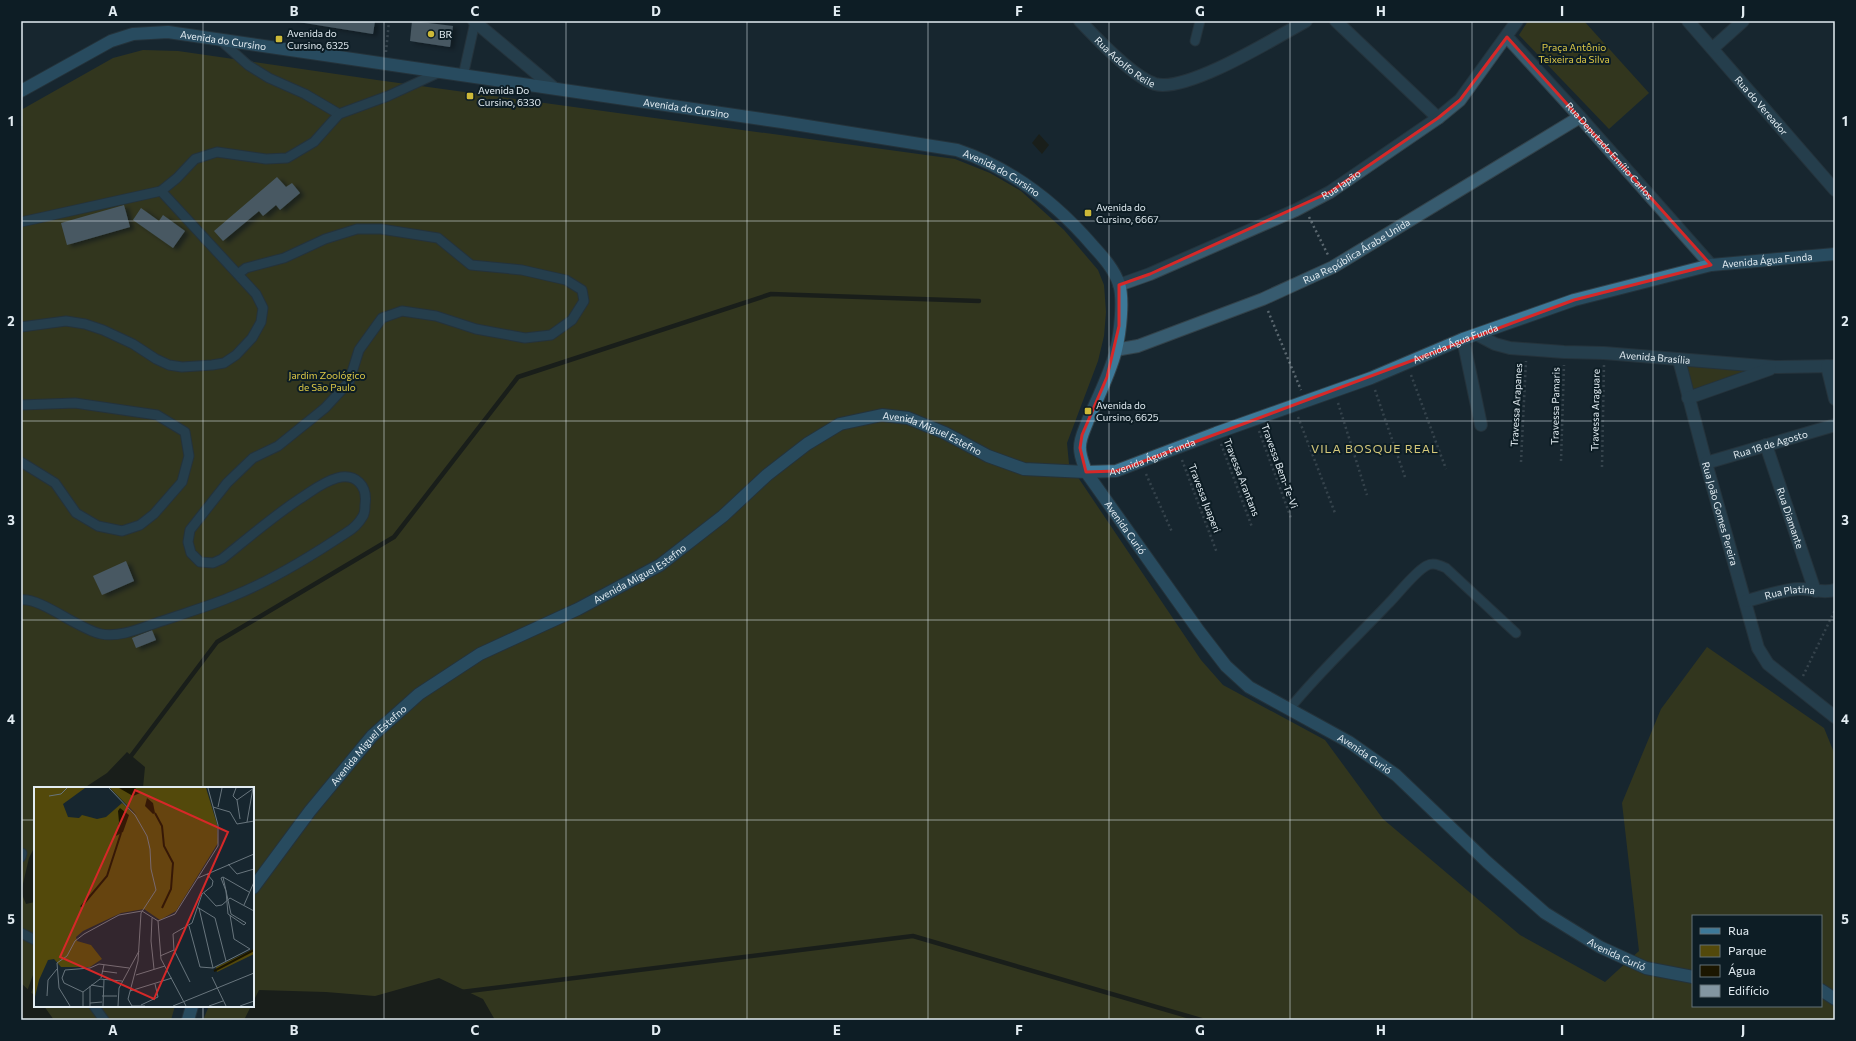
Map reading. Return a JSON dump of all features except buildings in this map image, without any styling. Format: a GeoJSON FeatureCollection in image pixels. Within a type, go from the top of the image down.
{"type":"FeatureCollection","features":[{"type":"Feature","properties":{"kind":"main road","name":"Avenida do Cursino"},"geometry":{"type":"LineString","coordinates":[[21,91],[111,41],[133,34],[168,32],[554,88],[957,150],[980,157],[1008,172],[1038,192],[1077,227],[1113,272],[1119,285],[1120,308],[1116,350],[1107,377],[1082,435],[1080,448],[1086,472]]}},
{"type":"Feature","properties":{"kind":"main road","name":"Avenida Água Funda"},"geometry":{"type":"LineString","coordinates":[[1086,472],[1116,471],[1216,433],[1371,378],[1463,339],[1574,300],[1711,265],[1835,254]]}},
{"type":"Feature","properties":{"kind":"main road","name":"Avenida Miguel Estefno"},"geometry":{"type":"LineString","coordinates":[[254,887],[310,811],[372,736],[419,694],[480,654],[578,609],[660,565],[723,516],[767,475],[807,444],[840,424],[882,415],[908,418],[945,433],[988,456],[1024,469],[1086,472]]}},
{"type":"Feature","properties":{"kind":"main road","name":"Avenida Curió"},"geometry":{"type":"LineString","coordinates":[[1086,472],[1199,632],[1226,666],[1249,687],[1290,708],[1349,742],[1396,776],[1487,862],[1545,913],[1600,947],[1646,968],[1692,977]]}},
{"type":"Feature","properties":{"kind":"main road"},"geometry":{"type":"LineString","coordinates":[[1822,984],[1835,990]]}},
{"type":"Feature","properties":{"kind":"main road"},"geometry":{"type":"LineString","coordinates":[[1822,991],[1835,999]]}},
{"type":"Feature","properties":{"kind":"main road"},"geometry":{"type":"LineString","coordinates":[[188,1020],[192,1007]]}},
{"type":"Feature","properties":{"kind":"street"},"geometry":{"type":"LineString","coordinates":[[475,21],[554,88]]}},
{"type":"Feature","properties":{"kind":"street","name":"Rua Adolfo Reile"},"geometry":{"type":"LineString","coordinates":[[1080,21],[1125,64],[1141,76],[1154,83],[1164,85],[1178,84],[1235,60],[1306,21]]}},
{"type":"Feature","properties":{"kind":"street"},"geometry":{"type":"LineString","coordinates":[[1336,21],[1438,118]]}},
{"type":"Feature","properties":{"kind":"street","name":"Rua Japão"},"geometry":{"type":"LineString","coordinates":[[1119,285],[1150,274],[1303,206],[1330,192],[1438,118],[1460,100],[1507,37],[1517,21]]}},
{"type":"Feature","properties":{"kind":"street","name":"Rua do Vereador"},"geometry":{"type":"LineString","coordinates":[[1688,21],[1835,190]]}},
{"type":"Feature","properties":{"kind":"street"},"geometry":{"type":"LineString","coordinates":[[1713,48],[1743,21]]}},
{"type":"Feature","properties":{"kind":"street","name":"Rua Deputado Emílio Carlos"},"geometry":{"type":"LineString","coordinates":[[1507,37],[1711,265]]}},
{"type":"Feature","properties":{"kind":"street","name":"Rua República Árabe Unida"},"geometry":{"type":"LineString","coordinates":[[1116,350],[1138,346],[1263,299],[1333,267],[1580,117]]}},
{"type":"Feature","properties":{"kind":"street","name":"Avenida Brasília"},"geometry":{"type":"LineString","coordinates":[[1478,335],[1495,344],[1510,348],[1604,353],[1775,367],[1831,366]]}},
{"type":"Feature","properties":{"kind":"street"},"geometry":{"type":"LineString","coordinates":[[1463,339],[1481,425]]}},
{"type":"Feature","properties":{"kind":"street","name":"Rua João Gomes Pereira"},"geometry":{"type":"LineString","coordinates":[[1679,360],[1688,398],[1758,648],[1768,664],[1798,687]]}},
{"type":"Feature","properties":{"kind":"street"},"geometry":{"type":"LineString","coordinates":[[1831,366],[1835,399]]}},
{"type":"Feature","properties":{"kind":"street"},"geometry":{"type":"LineString","coordinates":[[1688,398],[1775,367]]}},
{"type":"Feature","properties":{"kind":"street","name":"Rua 18 de Agosto"},"geometry":{"type":"LineString","coordinates":[[1706,463],[1835,425]]}},
{"type":"Feature","properties":{"kind":"street","name":"Rua Diamante"},"geometry":{"type":"LineString","coordinates":[[1766,445],[1815,591]]}},
{"type":"Feature","properties":{"kind":"street","name":"Rua Platina"},"geometry":{"type":"LineString","coordinates":[[1746,601],[1788,590],[1800,589],[1823,593],[1835,590]]}},
{"type":"Feature","properties":{"kind":"street"},"geometry":{"type":"LineString","coordinates":[[1798,687],[1835,717]]}},
{"type":"Feature","properties":{"kind":"lane"},"geometry":{"type":"LineString","coordinates":[[463,76],[475,21]]}},
{"type":"Feature","properties":{"kind":"lane"},"geometry":{"type":"LineString","coordinates":[[1195,41],[1200,21]]}},
{"type":"Feature","properties":{"kind":"lane"},"geometry":{"type":"LineString","coordinates":[[220,40],[248,65],[269,78],[305,94],[339,114]]}},
{"type":"Feature","properties":{"kind":"lane"},"geometry":{"type":"LineString","coordinates":[[21,222],[161,191],[177,178],[196,159],[217,152],[266,159],[287,158],[314,142],[339,114],[388,96],[440,72]]}},
{"type":"Feature","properties":{"kind":"lane"},"geometry":{"type":"LineString","coordinates":[[21,327],[66,321],[85,324],[103,330],[133,344],[156,359],[169,365],[182,367],[224,362],[236,355],[252,338],[261,322],[263,308],[256,294],[161,191]]}},
{"type":"Feature","properties":{"kind":"lane"},"geometry":{"type":"LineString","coordinates":[[21,600],[42,605],[80,627],[101,634],[122,634],[232,597],[265,582],[300,563],[351,530],[364,515],[366,500],[364,488],[359,481],[349,477],[338,478],[322,484],[276,516],[222,559],[213,563],[200,562],[191,553],[188,542],[190,530],[227,483],[253,458],[278,446],[325,408],[340,392],[349,382],[359,350],[382,318],[402,311],[436,316],[476,328],[524,338],[551,335],[572,320],[584,301],[582,290],[566,280],[522,270],[471,265],[438,238],[381,229],[357,229],[325,239],[284,258],[246,268],[238,274]]}},
{"type":"Feature","properties":{"kind":"lane"},"geometry":{"type":"LineString","coordinates":[[21,405],[75,403],[157,415],[185,432],[189,456],[182,482],[169,499],[140,525],[122,531],[98,526],[76,513],[55,483],[21,462]]}},
{"type":"Feature","properties":{"kind":"lane"},"geometry":{"type":"LineString","coordinates":[[1290,708],[1306,688],[1392,600],[1425,567],[1431,564],[1438,564],[1446,568],[1516,633]]}},
{"type":"Feature","properties":{"kind":"lane"},"geometry":{"type":"LineString","coordinates":[[21,933],[34,939]]}},
{"type":"Feature","properties":{"kind":"lane"},"geometry":{"type":"LineString","coordinates":[[95,1007],[104,1020]]}},
{"type":"Feature","properties":{"kind":"path"},"geometry":{"type":"LineString","coordinates":[[385,64],[389,21]]}},
{"type":"Feature","properties":{"kind":"path"},"geometry":{"type":"LineString","coordinates":[[1303,206],[1333,267]]}},
{"type":"Feature","properties":{"kind":"path"},"geometry":{"type":"LineString","coordinates":[[1263,299],[1306,401]]}},
{"type":"Feature","properties":{"kind":"path","name":"Travessa Arapanes"},"geometry":{"type":"LineString","coordinates":[[1521,462],[1526,348]]}},
{"type":"Feature","properties":{"kind":"path","name":"Travessa Pamaris"},"geometry":{"type":"LineString","coordinates":[[1561,461],[1564,352]]}},
{"type":"Feature","properties":{"kind":"path","name":"Travessa Araguare"},"geometry":{"type":"LineString","coordinates":[[1602,467],[1604,353]]}},
{"type":"Feature","properties":{"kind":"path"},"geometry":{"type":"LineString","coordinates":[[1407,363],[1446,469]]}},
{"type":"Feature","properties":{"kind":"path"},"geometry":{"type":"LineString","coordinates":[[1371,378],[1405,477]]}},
{"type":"Feature","properties":{"kind":"path"},"geometry":{"type":"LineString","coordinates":[[1334,391],[1367,495]]}},
{"type":"Feature","properties":{"kind":"path"},"geometry":{"type":"LineString","coordinates":[[1294,405],[1335,513]]}},
{"type":"Feature","properties":{"kind":"path","name":"Travessa Bem-Te-Vi"},"geometry":{"type":"LineString","coordinates":[[1255,419],[1291,518]]}},
{"type":"Feature","properties":{"kind":"path","name":"Travessa Arantans"},"geometry":{"type":"LineString","coordinates":[[1216,433],[1252,527]]}},
{"type":"Feature","properties":{"kind":"path","name":"Travessa Juaperi"},"geometry":{"type":"LineString","coordinates":[[1177,449],[1217,553]]}},
{"type":"Feature","properties":{"kind":"path"},"geometry":{"type":"LineString","coordinates":[[1141,462],[1172,532]]}},
{"type":"Feature","properties":{"kind":"path"},"geometry":{"type":"LineString","coordinates":[[1798,687],[1835,610]]}},
{"type":"Feature","properties":{"kind":"highlighted area"},"geometry":{"type":"Polygon","coordinates":[[[1507,37],[1711,265],[1574,300],[1128,467],[1116,471],[1086,472],[1080,448],[1082,435],[1107,377],[1119,326],[1119,285],[1150,274],[1330,192],[1438,118],[1460,100],[1507,37]]]}},
{"type":"Feature","properties":{"kind":"green space","name":"Praça Antônio Teixeira da Silva"},"geometry":{"type":"Polygon","coordinates":[[[1528,21],[1584,21],[1649,93],[1609,129],[1519,35],[1528,21]]]}},
{"type":"Feature","properties":{"kind":"green space","name":"Jardim Zoológico de São Paulo"},"geometry":{"type":"Polygon","coordinates":[[[143,50],[178,51],[377,80],[955,159],[990,173],[1021,191],[1064,230],[1098,270],[1104,285],[1106,312],[1104,336],[1098,361],[1067,443],[1069,464],[1201,660],[1223,685],[1325,740],[1383,819],[1520,935],[1605,982],[1639,951],[1622,803],[1661,709],[1707,647],[1824,728],[1835,755],[1835,1020],[203,1020],[209,1007],[254,1007],[254,787],[34,787],[34,1007],[175,1007],[171,1020],[21,1020],[21,110],[113,58],[143,50]]]}},
{"type":"Feature","properties":{"kind":"green space"},"geometry":{"type":"Polygon","coordinates":[[[1687,365],[1754,370],[1692,392],[1687,365]]]}},
{"type":"Feature","properties":{"kind":"water"},"geometry":{"type":"Polygon","coordinates":[[[1039,134],[1049,145],[1042,154],[1032,143],[1039,134]]]}},
{"type":"Feature","properties":{"kind":"water"},"geometry":{"type":"Polygon","coordinates":[[[127,752],[145,767],[143,787],[86,787],[107,773],[127,752]]]}},
{"type":"Feature","properties":{"kind":"water"},"geometry":{"type":"Polygon","coordinates":[[[34,848],[34,902],[26,904],[21,892],[29,858],[34,848]]]}},
{"type":"Feature","properties":{"kind":"water"},"geometry":{"type":"Polygon","coordinates":[[[439,978],[483,999],[495,1020],[244,1020],[250,1007],[254,1007],[254,1000],[259,990],[326,992],[375,996],[439,978]]]}},
{"type":"Feature","properties":{"kind":"water"},"geometry":{"type":"Polygon","coordinates":[[[21,983],[34,995],[34,1007],[45,1007],[54,1020],[21,1020],[21,983]]]}},
{"type":"Feature","properties":{"kind":"waterway"},"geometry":{"type":"LineString","coordinates":[[128,760],[217,642],[394,537],[518,377],[771,294],[979,301]]}},
{"type":"Feature","properties":{"kind":"waterway"},"geometry":{"type":"LineString","coordinates":[[461,992],[913,936],[1201,1020]]}},
{"type":"Feature","properties":{"kind":"waterway"},"geometry":{"type":"LineString","coordinates":[[28,995],[34,979]]}},
{"type":"Feature","properties":{"kind":"place","name":"BR"},"geometry":{"type":"Point","coordinates":[431,34]}},
{"type":"Feature","properties":{"kind":"place","name":"Avenida do Cursino, 6325"},"geometry":{"type":"Point","coordinates":[279,39]}},
{"type":"Feature","properties":{"kind":"place","name":"Avenida Do Cursino, 6330"},"geometry":{"type":"Point","coordinates":[470,96]}},
{"type":"Feature","properties":{"kind":"place","name":"Avenida do Cursino, 6667"},"geometry":{"type":"Point","coordinates":[1088,213]}},
{"type":"Feature","properties":{"kind":"place","name":"Avenida do Cursino, 6625"},"geometry":{"type":"Point","coordinates":[1088,411]}},
{"type":"Feature","properties":{"kind":"district","name":"VILA BOSQUE REAL"},"geometry":{"type":"Point","coordinates":[1375,448]}}]}
